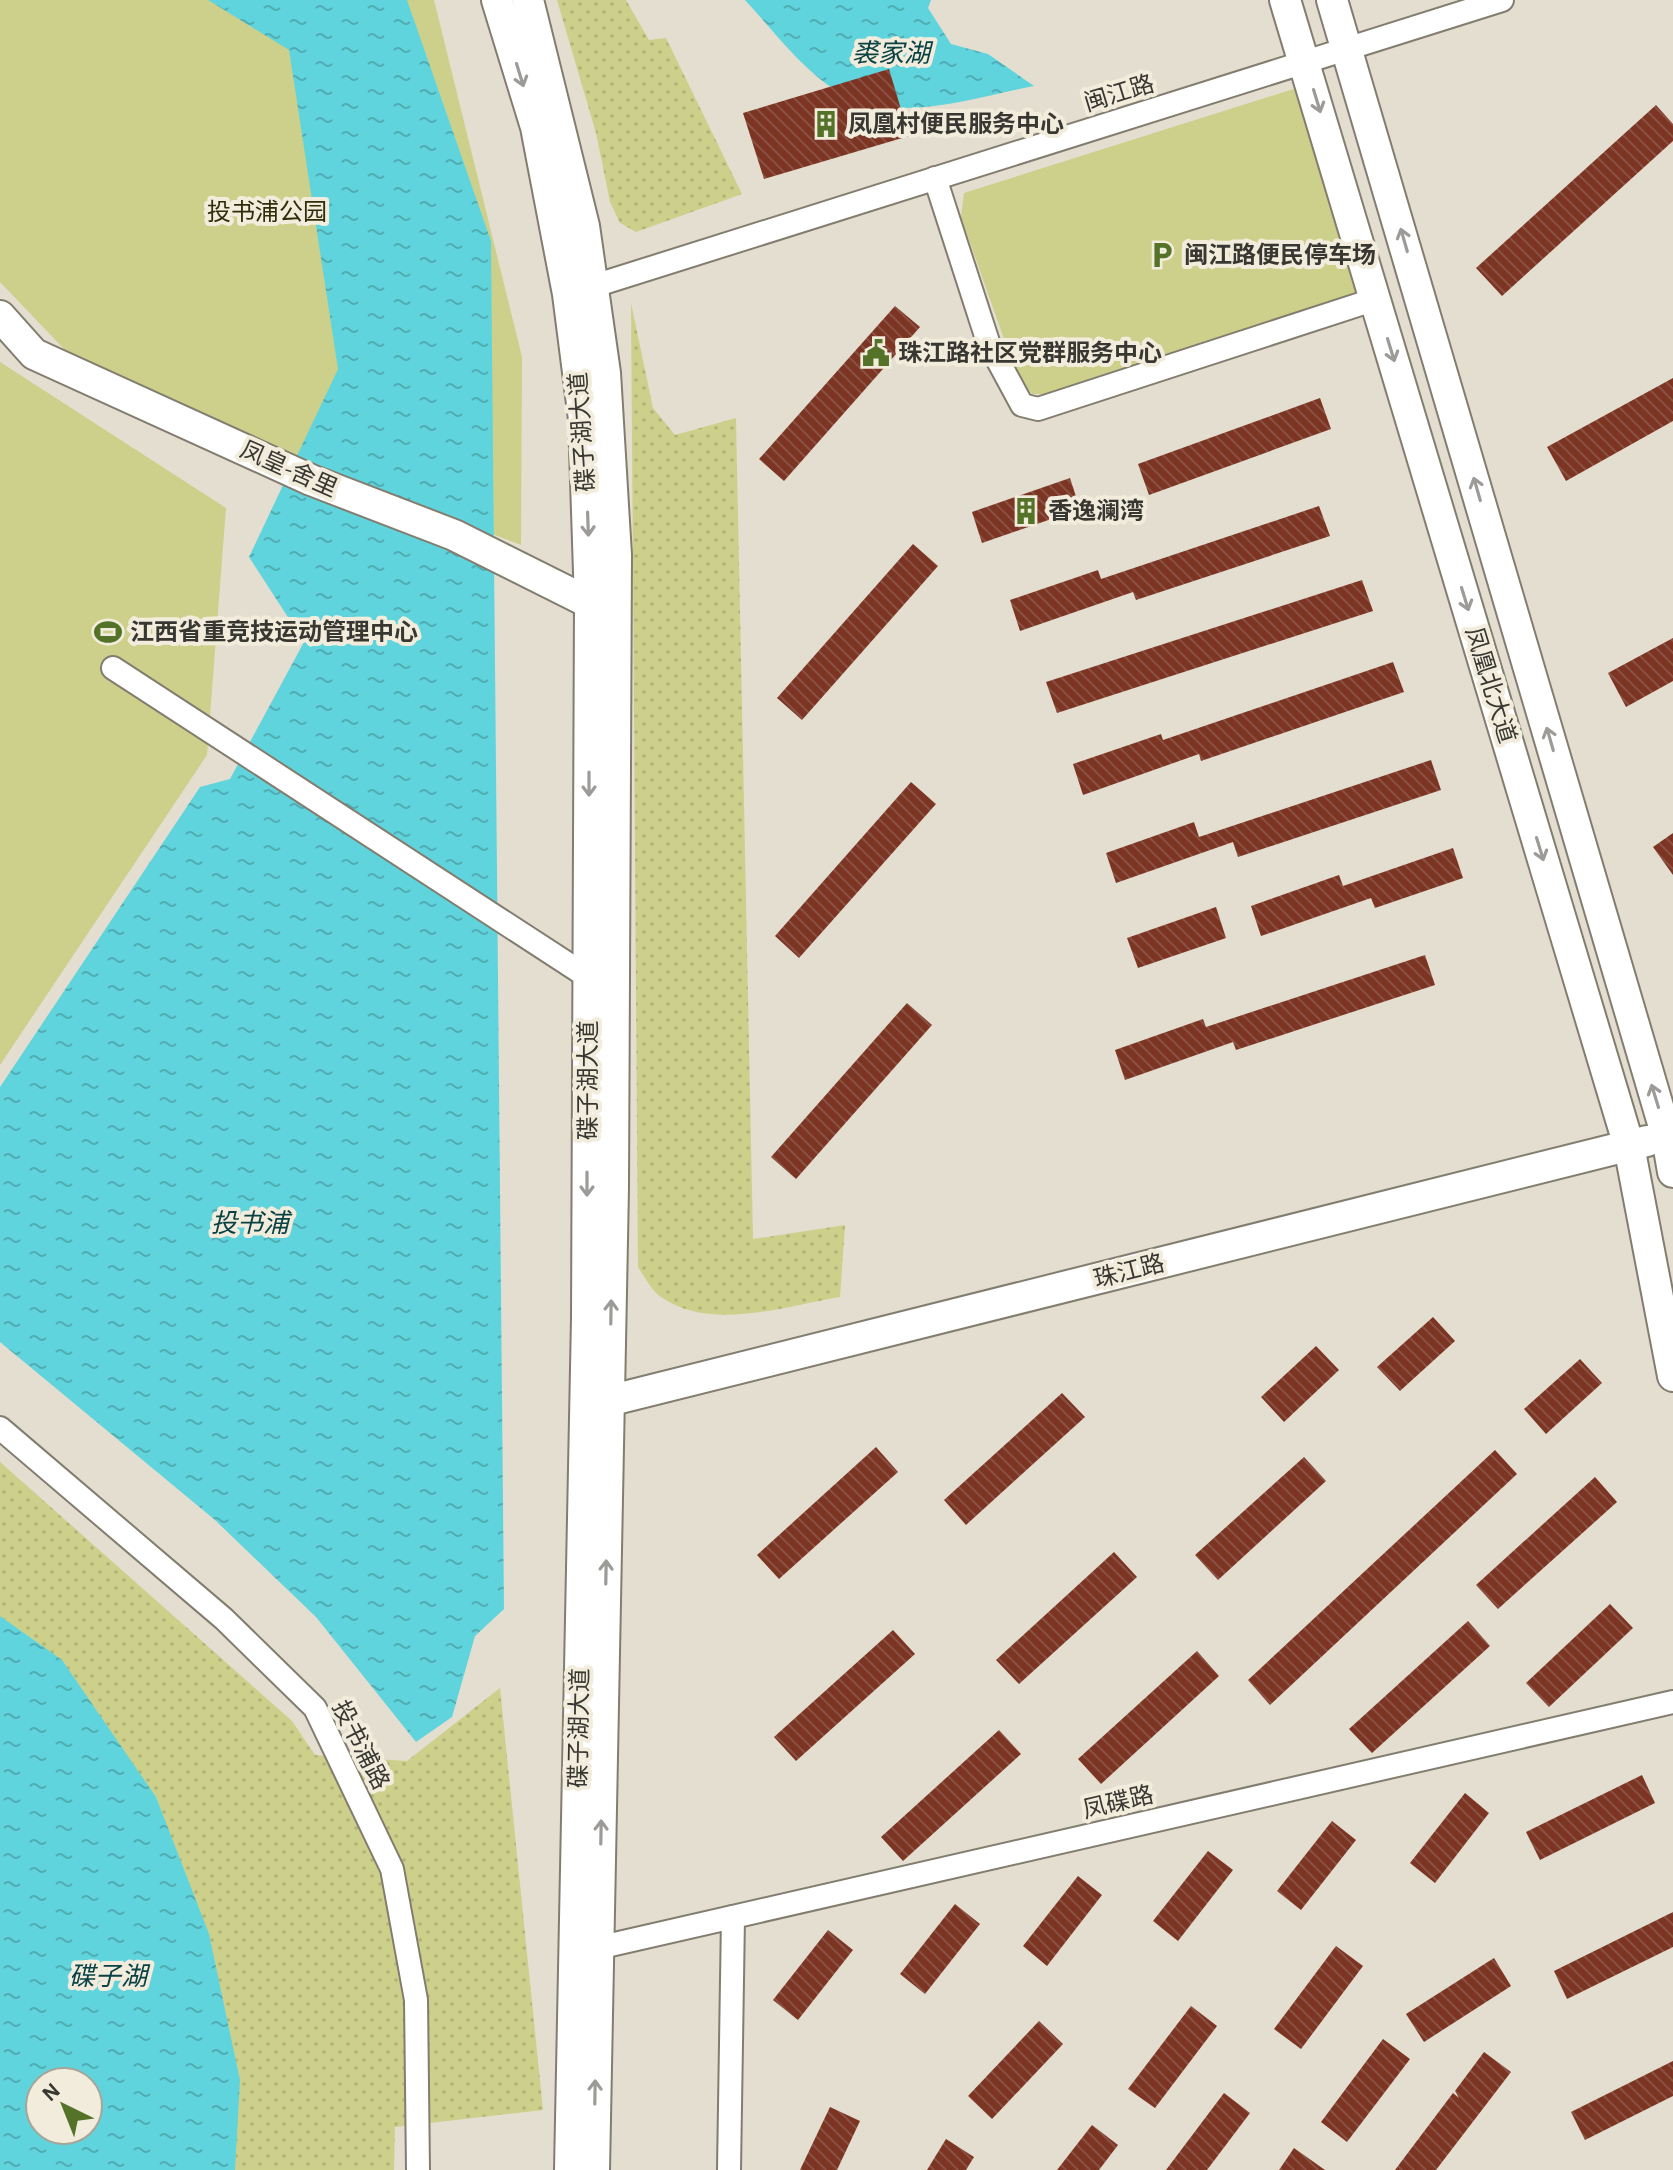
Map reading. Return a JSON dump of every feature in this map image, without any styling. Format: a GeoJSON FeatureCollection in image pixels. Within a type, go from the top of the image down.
{"type":"FeatureCollection","features":[{"type":"Feature","properties":{"kind":"main road","name":"碟子湖大道"},"geometry":{"type":"LineString","coordinates":[[497,0],[605,373],[616,555],[587,1950],[594,2170]]}},
{"type":"Feature","properties":{"kind":"main road","name":"碟子湖大道"},"geometry":{"type":"LineString","coordinates":[[528,0],[584,226],[580,290],[590,603],[588,977],[597,1403]]}},
{"type":"Feature","properties":{"kind":"main road","name":"凤凰北大道"},"geometry":{"type":"LineString","coordinates":[[1285,0],[1629,1146],[1673,1376]]}},
{"type":"Feature","properties":{"kind":"main road","name":"凤凰北大道"},"geometry":{"type":"LineString","coordinates":[[1332,0],[1670,1136],[1673,1172]]}},
{"type":"Feature","properties":{"kind":"main road","name":"凤皇-舍里"},"geometry":{"type":"LineString","coordinates":[[0,316],[34,354],[311,480],[454,535],[590,603]]}},
{"type":"Feature","properties":{"kind":"main road","name":"珠江路"},"geometry":{"type":"LineString","coordinates":[[597,1403],[1670,1136]]}},
{"type":"Feature","properties":{"kind":"main road","name":"碟子湖大道"},"geometry":{"type":"LineString","coordinates":[[570,2170],[587,1950]]}},
{"type":"Feature","properties":{"kind":"street","name":"闽江路"},"geometry":{"type":"LineString","coordinates":[[580,290],[1502,0]]}},
{"type":"Feature","properties":{"kind":"street"},"geometry":{"type":"LineString","coordinates":[[935,178],[988,342],[1022,405],[1038,409],[1376,299]]}},
{"type":"Feature","properties":{"kind":"street"},"geometry":{"type":"LineString","coordinates":[[113,668],[588,977]]}},
{"type":"Feature","properties":{"kind":"street","name":"投书浦路"},"geometry":{"type":"LineString","coordinates":[[0,1428],[224,1619],[315,1708],[392,1869],[416,2000],[418,2170]]}},
{"type":"Feature","properties":{"kind":"street","name":"凤碟路"},"geometry":{"type":"LineString","coordinates":[[587,1950],[1673,1702]]}},
{"type":"Feature","properties":{"kind":"street"},"geometry":{"type":"LineString","coordinates":[[729,2170],[733,1917]]}},
{"type":"Feature","properties":{"kind":"green space","name":"投书浦公园"},"geometry":{"type":"Polygon","coordinates":[[[0,0],[434,0],[522,357],[521,545],[271,449],[66,351],[0,282],[0,0]]]}},
{"type":"Feature","properties":{"kind":"green space"},"geometry":{"type":"Polygon","coordinates":[[[557,0],[626,0],[649,40],[666,38],[742,194],[636,232],[620,223],[610,202],[596,133],[557,0]]]}},
{"type":"Feature","properties":{"kind":"green space","name":"闽江路便民停车场"},"geometry":{"type":"Polygon","coordinates":[[[1300,87],[1361,293],[1046,394],[1032,394],[1016,373],[961,217],[964,193],[1300,87]]]}},
{"type":"Feature","properties":{"kind":"green space"},"geometry":{"type":"Polygon","coordinates":[[[631,303],[653,408],[675,435],[736,418],[753,1239],[845,1225],[840,1297],[749,1314],[702,1313],[681,1307],[661,1297],[638,1267],[631,303]]]}},
{"type":"Feature","properties":{"kind":"green space","name":"江西省重竞技运动管理中心"},"geometry":{"type":"Polygon","coordinates":[[[0,362],[226,508],[207,755],[0,1065],[0,362]]]}},
{"type":"Feature","properties":{"kind":"green space"},"geometry":{"type":"Polygon","coordinates":[[[0,1462],[292,1721],[315,1755],[407,1761],[500,1688],[543,2110],[395,2127],[394,2170],[202,2170],[0,1662],[0,1462]]]}},
{"type":"Feature","properties":{"kind":"water","name":"投书浦"},"geometry":{"type":"Polygon","coordinates":[[[208,0],[407,0],[491,241],[504,1609],[475,1636],[452,1717],[416,1742],[316,1617],[215,1520],[0,1342],[0,1087],[200,787],[230,779],[304,642],[249,557],[338,369],[289,50],[208,0]]]}},
{"type":"Feature","properties":{"kind":"water","name":"裘家湖"},"geometry":{"type":"Polygon","coordinates":[[[745,0],[931,0],[928,8],[951,44],[988,54],[1034,86],[934,106],[884,107],[860,101],[837,91],[811,72],[745,0]]]}},
{"type":"Feature","properties":{"kind":"water","name":"碟子湖"},"geometry":{"type":"Polygon","coordinates":[[[0,1616],[62,1660],[156,1797],[209,1934],[240,2080],[235,2170],[0,2170],[0,1616]]]}},
{"type":"Feature","properties":{"kind":"building","name":"凤凰村便民服务中心"},"geometry":{"type":"Polygon","coordinates":[[[889,69],[909,136],[764,179],[743,113],[889,69]]]}},
{"type":"Feature","properties":{"kind":"building"},"geometry":{"type":"Polygon","coordinates":[[[1656,105],[1673,124],[1673,141],[1502,296],[1476,268],[1656,105]]]}},
{"type":"Feature","properties":{"kind":"building"},"geometry":{"type":"Polygon","coordinates":[[[895,306],[920,327],[784,481],[759,459],[895,306]]]}},
{"type":"Feature","properties":{"kind":"building"},"geometry":{"type":"Polygon","coordinates":[[[1673,378],[1673,421],[1566,481],[1547,447],[1673,378]]]}},
{"type":"Feature","properties":{"kind":"building"},"geometry":{"type":"Polygon","coordinates":[[[1320,398],[1331,429],[1149,495],[1138,464],[1320,398]]]}},
{"type":"Feature","properties":{"kind":"building","name":"香逸澜湾"},"geometry":{"type":"Polygon","coordinates":[[[1070,478],[1080,509],[982,543],[972,512],[1070,478]]]}},
{"type":"Feature","properties":{"kind":"building"},"geometry":{"type":"Polygon","coordinates":[[[1319,506],[1330,536],[1136,600],[1133,592],[1020,631],[1010,600],[1098,570],[1101,579],[1319,506]]]}},
{"type":"Feature","properties":{"kind":"building"},"geometry":{"type":"Polygon","coordinates":[[[913,544],[938,566],[802,720],[777,698],[913,544]]]}},
{"type":"Feature","properties":{"kind":"building"},"geometry":{"type":"Polygon","coordinates":[[[1362,580],[1373,611],[1057,713],[1046,682],[1362,580]]]}},
{"type":"Feature","properties":{"kind":"building"},"geometry":{"type":"Polygon","coordinates":[[[1673,638],[1673,681],[1626,707],[1608,673],[1673,638]]]}},
{"type":"Feature","properties":{"kind":"building"},"geometry":{"type":"Polygon","coordinates":[[[1393,662],[1404,692],[1201,761],[1199,754],[1083,795],[1073,764],[1161,734],[1163,740],[1393,662]]]}},
{"type":"Feature","properties":{"kind":"building"},"geometry":{"type":"Polygon","coordinates":[[[1431,760],[1441,790],[1238,857],[1233,842],[1116,883],[1106,853],[1194,822],[1199,837],[1431,760]]]}},
{"type":"Feature","properties":{"kind":"building"},"geometry":{"type":"Polygon","coordinates":[[[911,782],[936,804],[799,958],[775,936],[911,782]]]}},
{"type":"Feature","properties":{"kind":"building"},"geometry":{"type":"Polygon","coordinates":[[[1673,833],[1673,875],[1653,847],[1673,833]]]}},
{"type":"Feature","properties":{"kind":"building"},"geometry":{"type":"Polygon","coordinates":[[[1453,848],[1463,878],[1375,908],[1371,898],[1261,936],[1251,906],[1339,875],[1343,886],[1453,848]]]}},
{"type":"Feature","properties":{"kind":"building"},"geometry":{"type":"Polygon","coordinates":[[[1216,907],[1226,938],[1138,968],[1127,938],[1216,907]]]}},
{"type":"Feature","properties":{"kind":"building"},"geometry":{"type":"Polygon","coordinates":[[[1425,955],[1435,985],[1236,1050],[1233,1042],[1125,1080],[1115,1050],[1203,1019],[1206,1027],[1425,955]]]}},
{"type":"Feature","properties":{"kind":"building"},"geometry":{"type":"Polygon","coordinates":[[[907,1003],[932,1025],[796,1179],[771,1157],[907,1003]]]}},
{"type":"Feature","properties":{"kind":"building"},"geometry":{"type":"Polygon","coordinates":[[[1433,1317],[1455,1341],[1400,1391],[1377,1367],[1433,1317]]]}},
{"type":"Feature","properties":{"kind":"building"},"geometry":{"type":"Polygon","coordinates":[[[1316,1346],[1339,1370],[1284,1422],[1261,1397],[1316,1346]]]}},
{"type":"Feature","properties":{"kind":"building"},"geometry":{"type":"Polygon","coordinates":[[[1580,1359],[1602,1383],[1546,1434],[1524,1409],[1580,1359]]]}},
{"type":"Feature","properties":{"kind":"building"},"geometry":{"type":"Polygon","coordinates":[[[1062,1393],[1085,1417],[966,1525],[944,1500],[1062,1393]]]}},
{"type":"Feature","properties":{"kind":"building"},"geometry":{"type":"Polygon","coordinates":[[[876,1447],[898,1472],[779,1579],[757,1555],[876,1447]]]}},
{"type":"Feature","properties":{"kind":"building"},"geometry":{"type":"Polygon","coordinates":[[[1495,1450],[1517,1474],[1270,1705],[1248,1680],[1495,1450]]]}},
{"type":"Feature","properties":{"kind":"building"},"geometry":{"type":"Polygon","coordinates":[[[1304,1457],[1326,1481],[1218,1580],[1195,1555],[1304,1457]]]}},
{"type":"Feature","properties":{"kind":"building"},"geometry":{"type":"Polygon","coordinates":[[[1595,1477],[1617,1502],[1498,1609],[1476,1585],[1595,1477]]]}},
{"type":"Feature","properties":{"kind":"building"},"geometry":{"type":"Polygon","coordinates":[[[1114,1552],[1137,1577],[1019,1684],[996,1660],[1114,1552]]]}},
{"type":"Feature","properties":{"kind":"building"},"geometry":{"type":"Polygon","coordinates":[[[1610,1604],[1633,1628],[1549,1707],[1526,1683],[1610,1604]]]}},
{"type":"Feature","properties":{"kind":"building"},"geometry":{"type":"Polygon","coordinates":[[[1468,1621],[1490,1646],[1372,1753],[1349,1729],[1468,1621]]]}},
{"type":"Feature","properties":{"kind":"building"},"geometry":{"type":"Polygon","coordinates":[[[893,1630],[915,1654],[796,1761],[774,1737],[893,1630]]]}},
{"type":"Feature","properties":{"kind":"building"},"geometry":{"type":"Polygon","coordinates":[[[1197,1651],[1219,1676],[1101,1784],[1078,1759],[1197,1651]]]}},
{"type":"Feature","properties":{"kind":"building"},"geometry":{"type":"Polygon","coordinates":[[[999,1730],[1021,1754],[903,1861],[881,1837],[999,1730]]]}},
{"type":"Feature","properties":{"kind":"building"},"geometry":{"type":"Polygon","coordinates":[[[1642,1775],[1655,1803],[1540,1860],[1526,1832],[1642,1775]]]}},
{"type":"Feature","properties":{"kind":"building"},"geometry":{"type":"Polygon","coordinates":[[[1465,1793],[1489,1813],[1435,1883],[1410,1863],[1465,1793]]]}},
{"type":"Feature","properties":{"kind":"building"},"geometry":{"type":"Polygon","coordinates":[[[1332,1821],[1356,1840],[1301,1910],[1277,1891],[1332,1821]]]}},
{"type":"Feature","properties":{"kind":"building"},"geometry":{"type":"Polygon","coordinates":[[[1208,1851],[1233,1870],[1178,1941],[1153,1921],[1208,1851]]]}},
{"type":"Feature","properties":{"kind":"building"},"geometry":{"type":"Polygon","coordinates":[[[1078,1876],[1102,1895],[1047,1966],[1023,1946],[1078,1876]]]}},
{"type":"Feature","properties":{"kind":"building"},"geometry":{"type":"Polygon","coordinates":[[[955,1904],[980,1924],[925,1994],[900,1974],[955,1904]]]}},
{"type":"Feature","properties":{"kind":"building"},"geometry":{"type":"Polygon","coordinates":[[[1673,1912],[1673,1947],[1567,1999],[1554,1971],[1673,1912]]]}},
{"type":"Feature","properties":{"kind":"building"},"geometry":{"type":"Polygon","coordinates":[[[828,1930],[853,1950],[798,2020],[773,2000],[828,1930]]]}},
{"type":"Feature","properties":{"kind":"building"},"geometry":{"type":"Polygon","coordinates":[[[1336,1946],[1363,1966],[1301,2049],[1274,2029],[1336,1946]]]}},
{"type":"Feature","properties":{"kind":"building"},"geometry":{"type":"Polygon","coordinates":[[[1494,1958],[1511,1986],[1424,2042],[1406,2014],[1494,1958]]]}},
{"type":"Feature","properties":{"kind":"building"},"geometry":{"type":"Polygon","coordinates":[[[1191,2006],[1217,2026],[1155,2108],[1128,2089],[1191,2006]]]}},
{"type":"Feature","properties":{"kind":"building"},"geometry":{"type":"Polygon","coordinates":[[[1039,2021],[1063,2044],[992,2119],[968,2096],[1039,2021]]]}},
{"type":"Feature","properties":{"kind":"building"},"geometry":{"type":"Polygon","coordinates":[[[1383,2039],[1410,2059],[1347,2142],[1321,2122],[1383,2039]]]}},
{"type":"Feature","properties":{"kind":"building"},"geometry":{"type":"Polygon","coordinates":[[[1484,2052],[1511,2072],[1436,2170],[1395,2170],[1453,2093],[1459,2098],[1455,2091],[1484,2052]]]}},
{"type":"Feature","properties":{"kind":"building"},"geometry":{"type":"Polygon","coordinates":[[[1673,2061],[1673,2096],[1585,2140],[1571,2112],[1673,2061]]]}},
{"type":"Feature","properties":{"kind":"building"},"geometry":{"type":"Polygon","coordinates":[[[1224,2093],[1250,2113],[1207,2170],[1166,2170],[1224,2093]]]}},
{"type":"Feature","properties":{"kind":"building"},"geometry":{"type":"Polygon","coordinates":[[[830,2107],[860,2121],[837,2170],[800,2170],[830,2107]]]}},
{"type":"Feature","properties":{"kind":"building"},"geometry":{"type":"Polygon","coordinates":[[[1092,2125],[1118,2145],[1099,2170],[1057,2170],[1092,2125]]]}},
{"type":"Feature","properties":{"kind":"building"},"geometry":{"type":"Polygon","coordinates":[[[946,2139],[974,2157],[966,2170],[927,2170],[946,2139]]]}},
{"type":"Feature","properties":{"kind":"building"},"geometry":{"type":"Polygon","coordinates":[[[1294,2148],[1325,2170],[1279,2170],[1294,2148]]]}},
{"type":"Feature","properties":{"kind":"place","name":"凤凰村便民服务中心"},"geometry":{"type":"Point","coordinates":[826,124]}},
{"type":"Feature","properties":{"kind":"place","name":"闽江路便民停车场"},"geometry":{"type":"Point","coordinates":[1162,255]}},
{"type":"Feature","properties":{"kind":"place","name":"珠江路社区党群服务中心"},"geometry":{"type":"Point","coordinates":[876,353]}},
{"type":"Feature","properties":{"kind":"place","name":"香逸澜湾"},"geometry":{"type":"Point","coordinates":[1026,511]}},
{"type":"Feature","properties":{"kind":"place","name":"江西省重竞技运动管理中心"},"geometry":{"type":"Point","coordinates":[108,632]}}]}
